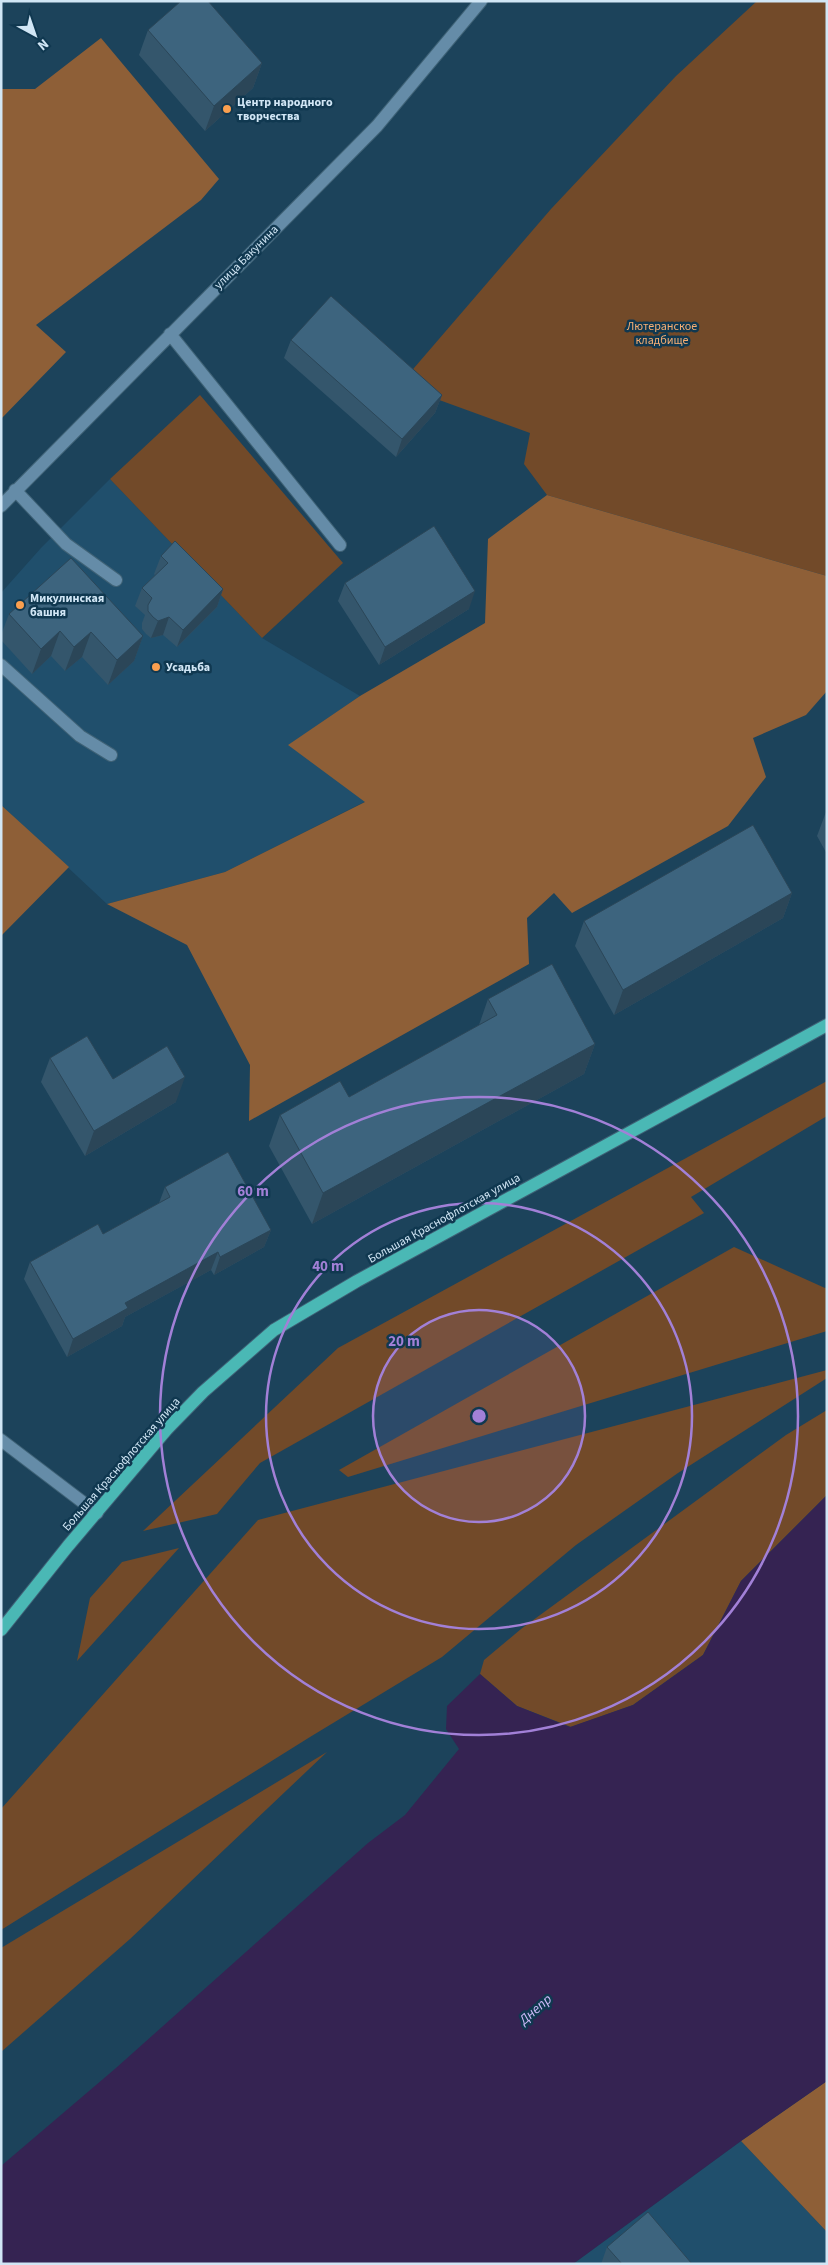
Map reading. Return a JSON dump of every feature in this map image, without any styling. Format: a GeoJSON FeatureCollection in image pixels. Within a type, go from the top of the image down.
{"type":"FeatureCollection","features":[{"type":"Feature","properties":{"kind":"main road","name":"Большая Краснофлотская улица"},"geometry":{"type":"LineString","coordinates":[[1,1630],[167,1429],[203,1392],[274,1330],[357,1281],[827,1024]]}},
{"type":"Feature","properties":{"kind":"street","name":"улица Бакунина"},"geometry":{"type":"LineString","coordinates":[[1,506],[377,126],[481,1]]}},
{"type":"Feature","properties":{"kind":"street"},"geometry":{"type":"LineString","coordinates":[[170,334],[340,545]]}},
{"type":"Feature","properties":{"kind":"street"},"geometry":{"type":"LineString","coordinates":[[15,490],[66,544],[116,580]]}},
{"type":"Feature","properties":{"kind":"street"},"geometry":{"type":"LineString","coordinates":[[1,665],[80,736],[111,755]]}},
{"type":"Feature","properties":{"kind":"street"},"geometry":{"type":"LineString","coordinates":[[1,1440],[97,1513]]}},
{"type":"Feature","properties":{"kind":"shaded area"},"geometry":{"type":"Polygon","coordinates":[[[101,38],[219,179],[201,200],[36,325],[66,352],[1,419],[1,89],[35,89],[101,38]]]}},
{"type":"Feature","properties":{"kind":"shaded area","name":"Усадьба"},"geometry":{"type":"Polygon","coordinates":[[[110,479],[262,638],[360,696],[289,745],[366,801],[225,872],[107,904],[1,805],[1,593],[41,548],[110,479]]]}},
{"type":"Feature","properties":{"kind":"shaded area"},"geometry":{"type":"Polygon","coordinates":[[[547,495],[827,576],[827,691],[806,715],[753,738],[766,777],[728,826],[572,913],[554,893],[527,918],[529,964],[249,1121],[250,1065],[187,945],[107,904],[225,872],[365,802],[288,745],[360,696],[485,623],[488,539],[547,495]]]}},
{"type":"Feature","properties":{"kind":"shaded area"},"geometry":{"type":"Polygon","coordinates":[[[1,805],[69,867],[1,936],[1,805]]]}},
{"type":"Feature","properties":{"kind":"shaded area"},"geometry":{"type":"Polygon","coordinates":[[[827,2081],[827,2232],[741,2141],[827,2081]]]}},
{"type":"Feature","properties":{"kind":"shaded area"},"geometry":{"type":"Polygon","coordinates":[[[741,2141],[827,2232],[827,2264],[573,2264],[741,2141]]]}},
{"type":"Feature","properties":{"kind":"green space","name":"Лютеранское кладбище"},"geometry":{"type":"Polygon","coordinates":[[[757,1],[827,1],[827,576],[547,495],[524,464],[530,433],[431,397],[408,375],[551,209],[676,76],[757,1]]]}},
{"type":"Feature","properties":{"kind":"green space"},"geometry":{"type":"Polygon","coordinates":[[[200,395],[343,563],[262,638],[110,479],[200,395]]]}},
{"type":"Feature","properties":{"kind":"green space"},"geometry":{"type":"Polygon","coordinates":[[[827,1081],[827,1116],[691,1197],[704,1213],[260,1463],[217,1514],[143,1531],[338,1348],[827,1081]]]}},
{"type":"Feature","properties":{"kind":"green space"},"geometry":{"type":"Polygon","coordinates":[[[734,1247],[825,1288],[827,1287],[827,1331],[348,1477],[339,1470],[734,1247]]]}},
{"type":"Feature","properties":{"kind":"green space"},"geometry":{"type":"Polygon","coordinates":[[[827,1370],[827,1378],[678,1473],[576,1545],[442,1657],[1,1930],[1,1809],[258,1520],[827,1370]]]}},
{"type":"Feature","properties":{"kind":"green space"},"geometry":{"type":"Polygon","coordinates":[[[827,1410],[827,1495],[741,1581],[703,1655],[633,1705],[571,1727],[517,1706],[480,1674],[484,1660],[521,1629],[786,1435],[827,1410]]]}},
{"type":"Feature","properties":{"kind":"green space"},"geometry":{"type":"Polygon","coordinates":[[[179,1548],[77,1661],[90,1598],[122,1562],[179,1548]]]}},
{"type":"Feature","properties":{"kind":"green space"},"geometry":{"type":"Polygon","coordinates":[[[327,1752],[130,1939],[1,2052],[1,1948],[327,1752]]]}},
{"type":"Feature","properties":{"kind":"water","name":"Днепр"},"geometry":{"type":"Polygon","coordinates":[[[827,1495],[827,2081],[741,2141],[573,2264],[1,2264],[1,2166],[116,2068],[368,1843],[405,1815],[459,1749],[446,1729],[447,1706],[480,1674],[517,1706],[570,1727],[633,1705],[703,1655],[741,1581],[827,1495]]]}},
{"type":"Feature","properties":{"kind":"building"},"geometry":{"type":"Polygon","coordinates":[[[181,1],[208,1],[262,63],[214,106],[148,30],[181,1]]]}},
{"type":"Feature","properties":{"kind":"building"},"geometry":{"type":"Polygon","coordinates":[[[331,296],[442,395],[402,439],[291,340],[331,296]]]}},
{"type":"Feature","properties":{"kind":"building"},"geometry":{"type":"Polygon","coordinates":[[[434,526],[475,591],[385,647],[345,583],[434,526]]]}},
{"type":"Feature","properties":{"kind":"building"},"geometry":{"type":"Polygon","coordinates":[[[175,541],[223,589],[183,630],[169,617],[158,621],[153,617],[148,611],[148,605],[152,598],[142,588],[168,563],[161,556],[175,541]]]}},
{"type":"Feature","properties":{"kind":"building"},"geometry":{"type":"Polygon","coordinates":[[[71,558],[143,636],[117,660],[91,632],[74,647],[60,631],[41,649],[9,614],[71,558]]]}},
{"type":"Feature","properties":{"kind":"building"},"geometry":{"type":"Polygon","coordinates":[[[753,825],[792,893],[623,990],[584,921],[753,825]]]}},
{"type":"Feature","properties":{"kind":"building"},"geometry":{"type":"Polygon","coordinates":[[[552,964],[595,1044],[323,1193],[280,1115],[340,1081],[349,1097],[497,1015],[488,999],[552,964]]]}},
{"type":"Feature","properties":{"kind":"building"},"geometry":{"type":"Polygon","coordinates":[[[87,1036],[113,1079],[167,1046],[185,1077],[94,1131],[50,1058],[87,1036]]]}},
{"type":"Feature","properties":{"kind":"building"},"geometry":{"type":"Polygon","coordinates":[[[228,1152],[271,1230],[220,1257],[218,1252],[125,1303],[128,1308],[73,1339],[30,1262],[98,1224],[103,1234],[170,1197],[165,1187],[228,1152]]]}},
{"type":"Feature","properties":{"kind":"building"},"geometry":{"type":"Polygon","coordinates":[[[648,2212],[692,2264],[622,2264],[607,2247],[648,2212]]]}},
{"type":"Feature","properties":{"kind":"place","name":"Центр народного творчества"},"geometry":{"type":"Point","coordinates":[227,109]}},
{"type":"Feature","properties":{"kind":"place","name":"Микулинская башня"},"geometry":{"type":"Point","coordinates":[20,605]}},
{"type":"Feature","properties":{"kind":"place","name":"Усадьба"},"geometry":{"type":"Point","coordinates":[156,667]}}]}
